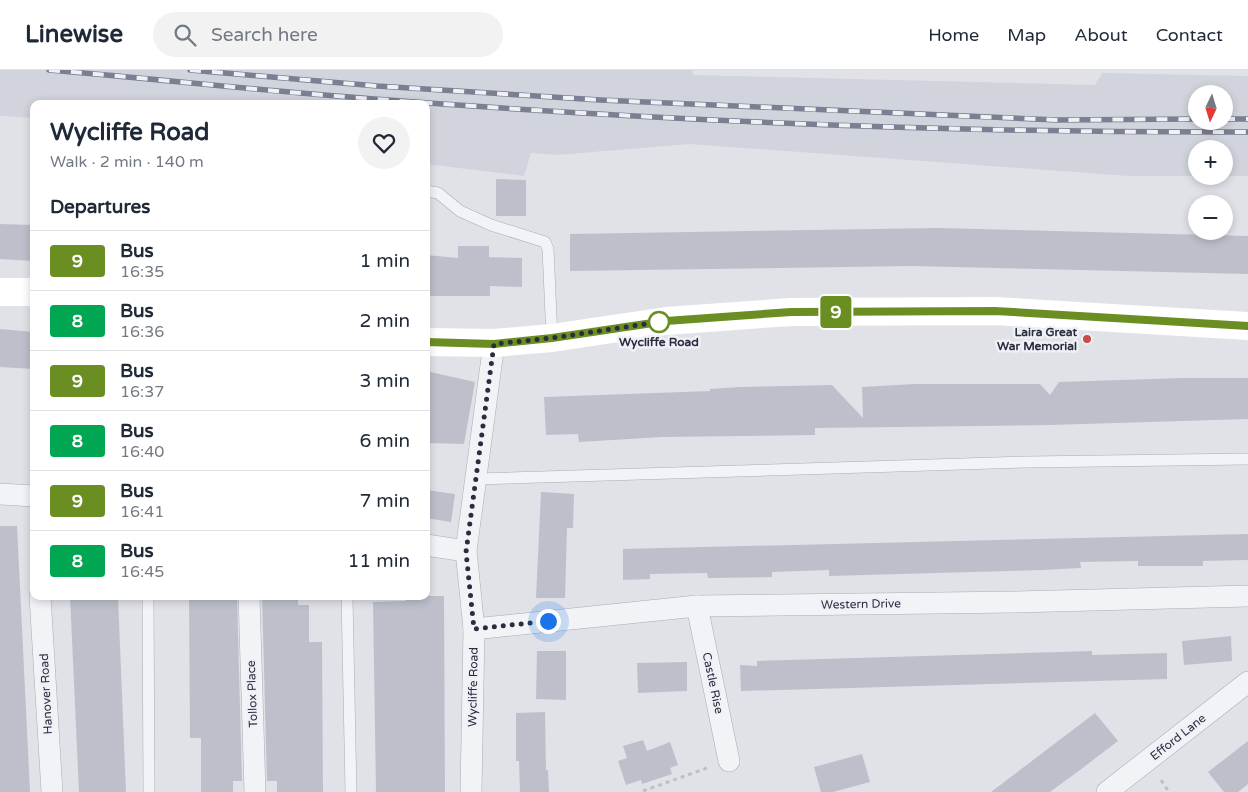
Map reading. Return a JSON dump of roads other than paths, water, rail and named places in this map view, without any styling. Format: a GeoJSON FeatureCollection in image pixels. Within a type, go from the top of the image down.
{"type":"FeatureCollection","features":[{"type":"Feature","properties":{"kind":"main road"},"geometry":{"type":"LineString","coordinates":[[0,292],[30,292]]}},
{"type":"Feature","properties":{"kind":"main road"},"geometry":{"type":"LineString","coordinates":[[430,342],[494,344],[552,338],[666,321],[791,312],[995,311],[1248,326]]}},
{"type":"Feature","properties":{"kind":"street","name":"Wycliffe Road"},"geometry":{"type":"LineString","coordinates":[[471,792],[474,629],[466,552],[494,344]]}},
{"type":"Feature","properties":{"kind":"street"},"geometry":{"type":"LineString","coordinates":[[0,494],[30,496]]}},
{"type":"Feature","properties":{"kind":"street"},"geometry":{"type":"LineString","coordinates":[[430,546],[466,552]]}},
{"type":"Feature","properties":{"kind":"street","name":"Western Drive"},"geometry":{"type":"LineString","coordinates":[[474,629],[697,606],[1248,596]]}},
{"type":"Feature","properties":{"kind":"street","name":"Hanover Road"},"geometry":{"type":"LineString","coordinates":[[40,600],[52,792]]}},
{"type":"Feature","properties":{"kind":"street","name":"Tollox Place"},"geometry":{"type":"LineString","coordinates":[[249,600],[254,792]]}},
{"type":"Feature","properties":{"kind":"street","name":"Castle Rise"},"geometry":{"type":"LineString","coordinates":[[697,606],[728,761]]}},
{"type":"Feature","properties":{"kind":"street","name":"Efford Lane"},"geometry":{"type":"LineString","coordinates":[[1108,792],[1248,682]]}},
{"type":"Feature","properties":{"kind":"lane"},"geometry":{"type":"LineString","coordinates":[[430,192],[438,193],[460,211],[491,225],[545,242],[548,249],[552,338]]}},
{"type":"Feature","properties":{"kind":"lane"},"geometry":{"type":"LineString","coordinates":[[477,479],[1018,462],[1248,459]]}},
{"type":"Feature","properties":{"kind":"lane"},"geometry":{"type":"LineString","coordinates":[[148,600],[149,792]]}},
{"type":"Feature","properties":{"kind":"lane"},"geometry":{"type":"LineString","coordinates":[[347,600],[351,792]]}},
{"type":"Feature","properties":{"kind":"railway"},"geometry":{"type":"LineString","coordinates":[[49,70],[388,100]]}},
{"type":"Feature","properties":{"kind":"railway"},"geometry":{"type":"LineString","coordinates":[[190,70],[377,86],[600,100],[1057,120],[1188,119]]}},
{"type":"Feature","properties":{"kind":"railway"},"geometry":{"type":"LineString","coordinates":[[430,103],[592,114],[920,128],[1248,132]]}},
{"type":"Feature","properties":{"kind":"railway"},"geometry":{"type":"LineString","coordinates":[[1233,119],[1248,119]]}},
{"type":"Feature","properties":{"kind":"place","name":"Wycliffe Road"},"geometry":{"type":"Point","coordinates":[659,322]}},
{"type":"Feature","properties":{"kind":"place","name":"Laira Great War Memorial"},"geometry":{"type":"Point","coordinates":[1087,339]}}]}
